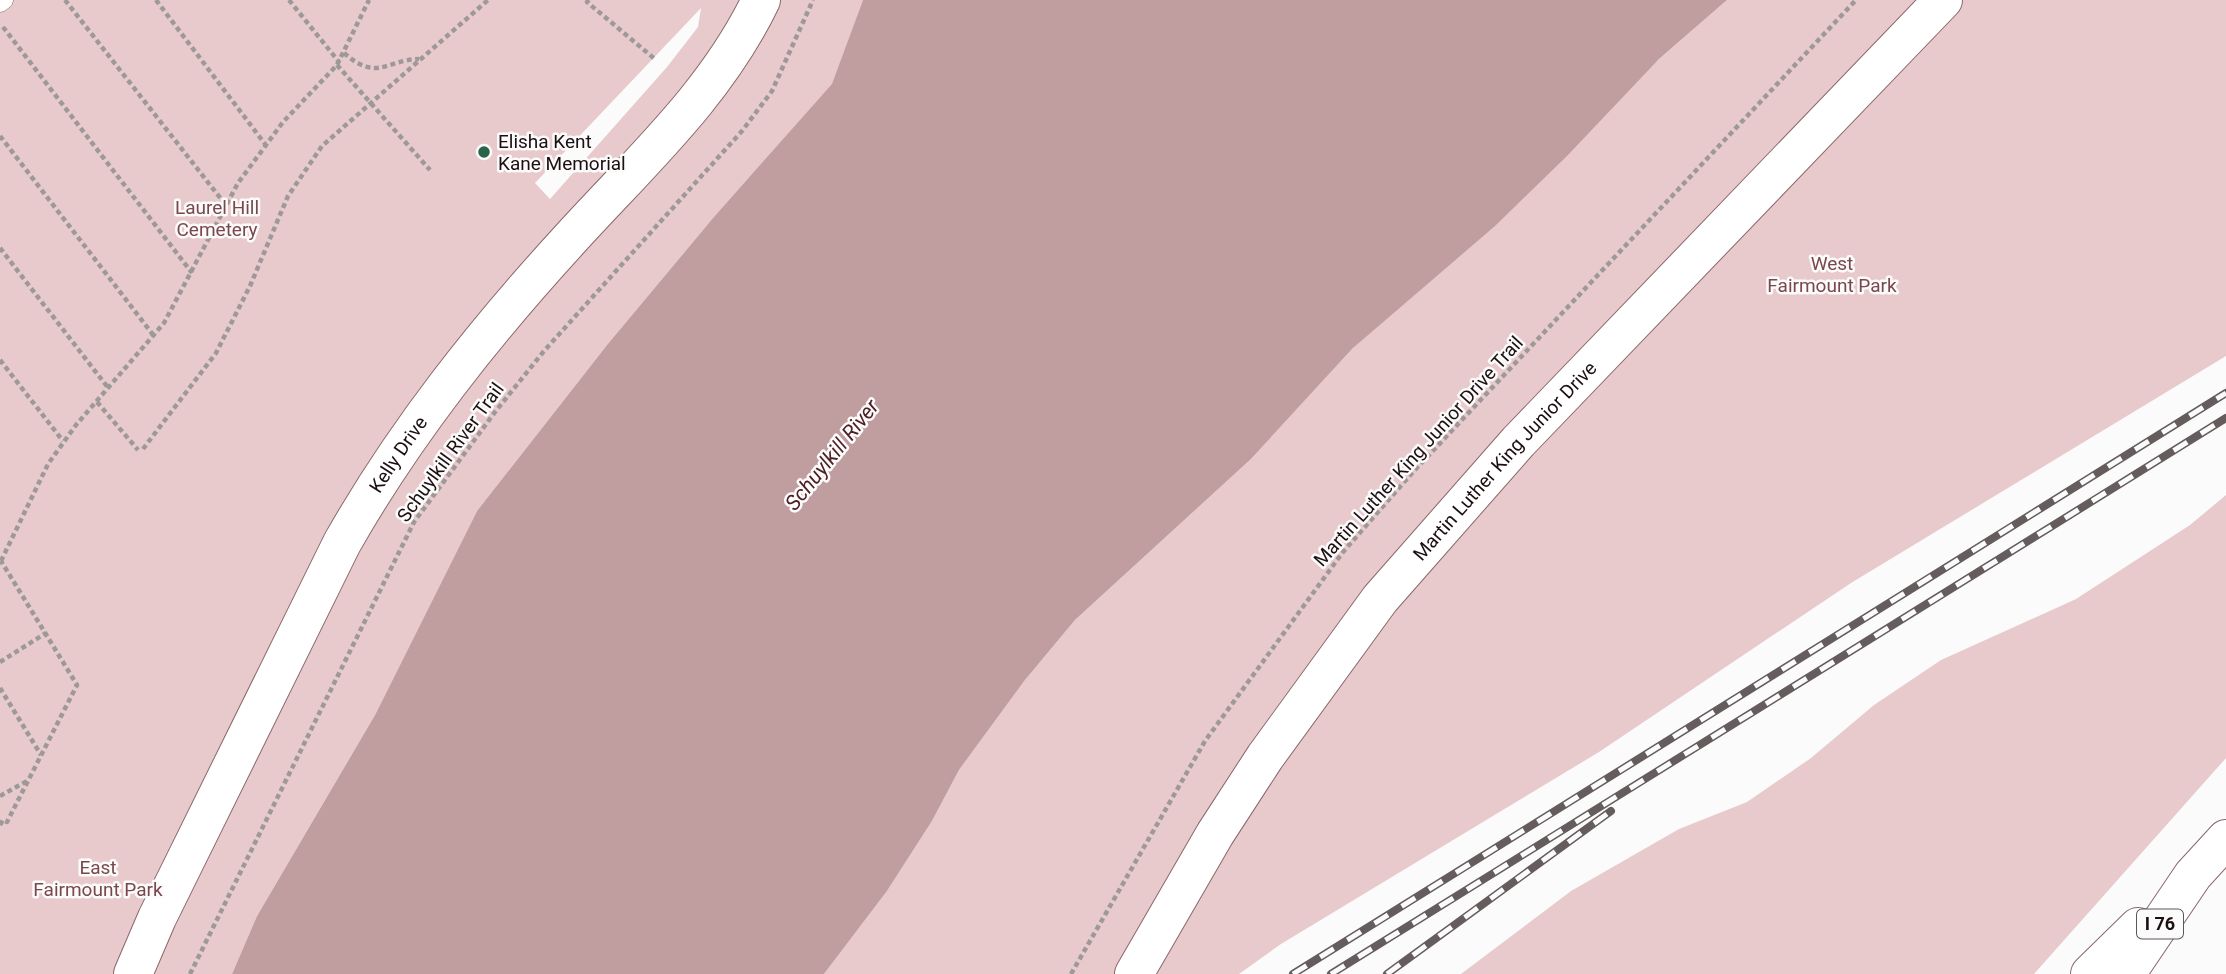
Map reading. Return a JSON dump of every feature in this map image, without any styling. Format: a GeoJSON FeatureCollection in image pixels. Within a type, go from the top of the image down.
{"type":"FeatureCollection","features":[{"type":"Feature","properties":{"kind":"main road","name":"Kelly Drive"},"geometry":{"type":"LineString","coordinates":[[133,974],[157,918],[336,556],[376,484],[419,422],[501,316],[711,85],[746,30],[761,0]]}},
{"type":"Feature","properties":{"kind":"main road","name":"Martin Luther King Junior Drive"},"geometry":{"type":"LineString","coordinates":[[1134,974],[1195,867],[1265,757],[1389,589],[1518,442],[1943,0]]}},
{"type":"Feature","properties":{"kind":"main road","name":"I 76"},"geometry":{"type":"LineString","coordinates":[[2126,974],[2193,875],[2226,839]]}},
{"type":"Feature","properties":{"kind":"main road"},"geometry":{"type":"LineString","coordinates":[[2090,974],[2193,875]]}},
{"type":"Feature","properties":{"kind":"lane"},"geometry":{"type":"LineString","coordinates":[[0,3],[4,0]]}},
{"type":"Feature","properties":{"kind":"path"},"geometry":{"type":"LineString","coordinates":[[65,0],[225,204]]}},
{"type":"Feature","properties":{"kind":"path"},"geometry":{"type":"LineString","coordinates":[[156,0],[265,144]]}},
{"type":"Feature","properties":{"kind":"path"},"geometry":{"type":"LineString","coordinates":[[289,0],[369,103],[430,170]]}},
{"type":"Feature","properties":{"kind":"path"},"geometry":{"type":"LineString","coordinates":[[1,820],[7,822],[77,685],[1,560],[36,484],[63,441],[154,336],[192,274],[225,204],[265,144],[338,63],[352,29],[369,0]]}},
{"type":"Feature","properties":{"kind":"path"},"geometry":{"type":"LineString","coordinates":[[96,402],[141,449],[216,353],[250,286],[279,214],[298,180],[328,139],[488,0]]}},
{"type":"Feature","properties":{"kind":"path"},"geometry":{"type":"LineString","coordinates":[[589,0],[587,2],[656,60]]}},
{"type":"Feature","properties":{"kind":"path","name":"Schuylkill River Trail"},"geometry":{"type":"LineString","coordinates":[[191,974],[414,522],[544,351],[742,131],[772,91],[813,0]]}},
{"type":"Feature","properties":{"kind":"path","name":"Martin Luther King Junior Drive Trail"},"geometry":{"type":"LineString","coordinates":[[1071,974],[1205,741],[1343,552],[1413,472],[1856,0]]}},
{"type":"Feature","properties":{"kind":"path"},"geometry":{"type":"LineString","coordinates":[[0,24],[192,274]]}},
{"type":"Feature","properties":{"kind":"path"},"geometry":{"type":"LineString","coordinates":[[344,53],[361,65],[378,68],[420,59]]}},
{"type":"Feature","properties":{"kind":"path"},"geometry":{"type":"LineString","coordinates":[[0,136],[154,336]]}},
{"type":"Feature","properties":{"kind":"path"},"geometry":{"type":"LineString","coordinates":[[0,248],[108,389]]}},
{"type":"Feature","properties":{"kind":"path"},"geometry":{"type":"LineString","coordinates":[[0,360],[63,441]]}},
{"type":"Feature","properties":{"kind":"path"},"geometry":{"type":"LineString","coordinates":[[0,662],[46,633]]}},
{"type":"Feature","properties":{"kind":"path"},"geometry":{"type":"LineString","coordinates":[[0,688],[41,755]]}},
{"type":"Feature","properties":{"kind":"path"},"geometry":{"type":"LineString","coordinates":[[0,796],[27,781]]}},
{"type":"Feature","properties":{"kind":"green space"},"geometry":{"type":"Polygon","coordinates":[[[0,0],[863,0],[833,84],[713,218],[607,345],[477,511],[375,715],[257,916],[232,974],[0,974],[0,0]],[[701,8],[535,183],[550,199],[667,67],[698,27],[701,8]]]}},
{"type":"Feature","properties":{"kind":"green space","name":"West Fairmount Park"},"geometry":{"type":"Polygon","coordinates":[[[1727,0],[2226,0],[2226,356],[1851,583],[1599,752],[1281,944],[1239,974],[824,974],[887,891],[932,821],[959,770],[1025,680],[1075,620],[1251,459],[1353,348],[1659,59],[1727,0]]]}},
{"type":"Feature","properties":{"kind":"green space"},"geometry":{"type":"Polygon","coordinates":[[[2226,495],[2226,758],[2034,974],[1461,974],[1571,891],[1679,829],[1747,802],[1811,758],[1874,705],[1941,660],[2076,599],[2190,525],[2226,495]]]}},
{"type":"Feature","properties":{"kind":"water","name":"Schuylkill River"},"geometry":{"type":"Polygon","coordinates":[[[863,0],[1727,0],[1659,59],[1567,156],[1495,226],[1353,348],[1251,459],[1075,620],[1025,680],[959,770],[932,821],[887,891],[824,974],[232,974],[257,916],[375,715],[477,511],[607,345],[713,218],[832,84],[863,0]]]}},
{"type":"Feature","properties":{"kind":"railway"},"geometry":{"type":"LineString","coordinates":[[1293,974],[2226,393]]}},
{"type":"Feature","properties":{"kind":"railway"},"geometry":{"type":"LineString","coordinates":[[1331,974],[2226,418]]}},
{"type":"Feature","properties":{"kind":"railway"},"geometry":{"type":"LineString","coordinates":[[1387,974],[1611,811]]}},
{"type":"Feature","properties":{"kind":"place","name":"Elisha Kent Kane Memorial"},"geometry":{"type":"Point","coordinates":[484,152]}},
{"type":"Feature","properties":{"kind":"park label","name":"Laurel Hill Cemetery"},"geometry":{"type":"Point","coordinates":[217,218]}},
{"type":"Feature","properties":{"kind":"park label","name":"East Fairmount Park"},"geometry":{"type":"Point","coordinates":[98,878]}}]}
